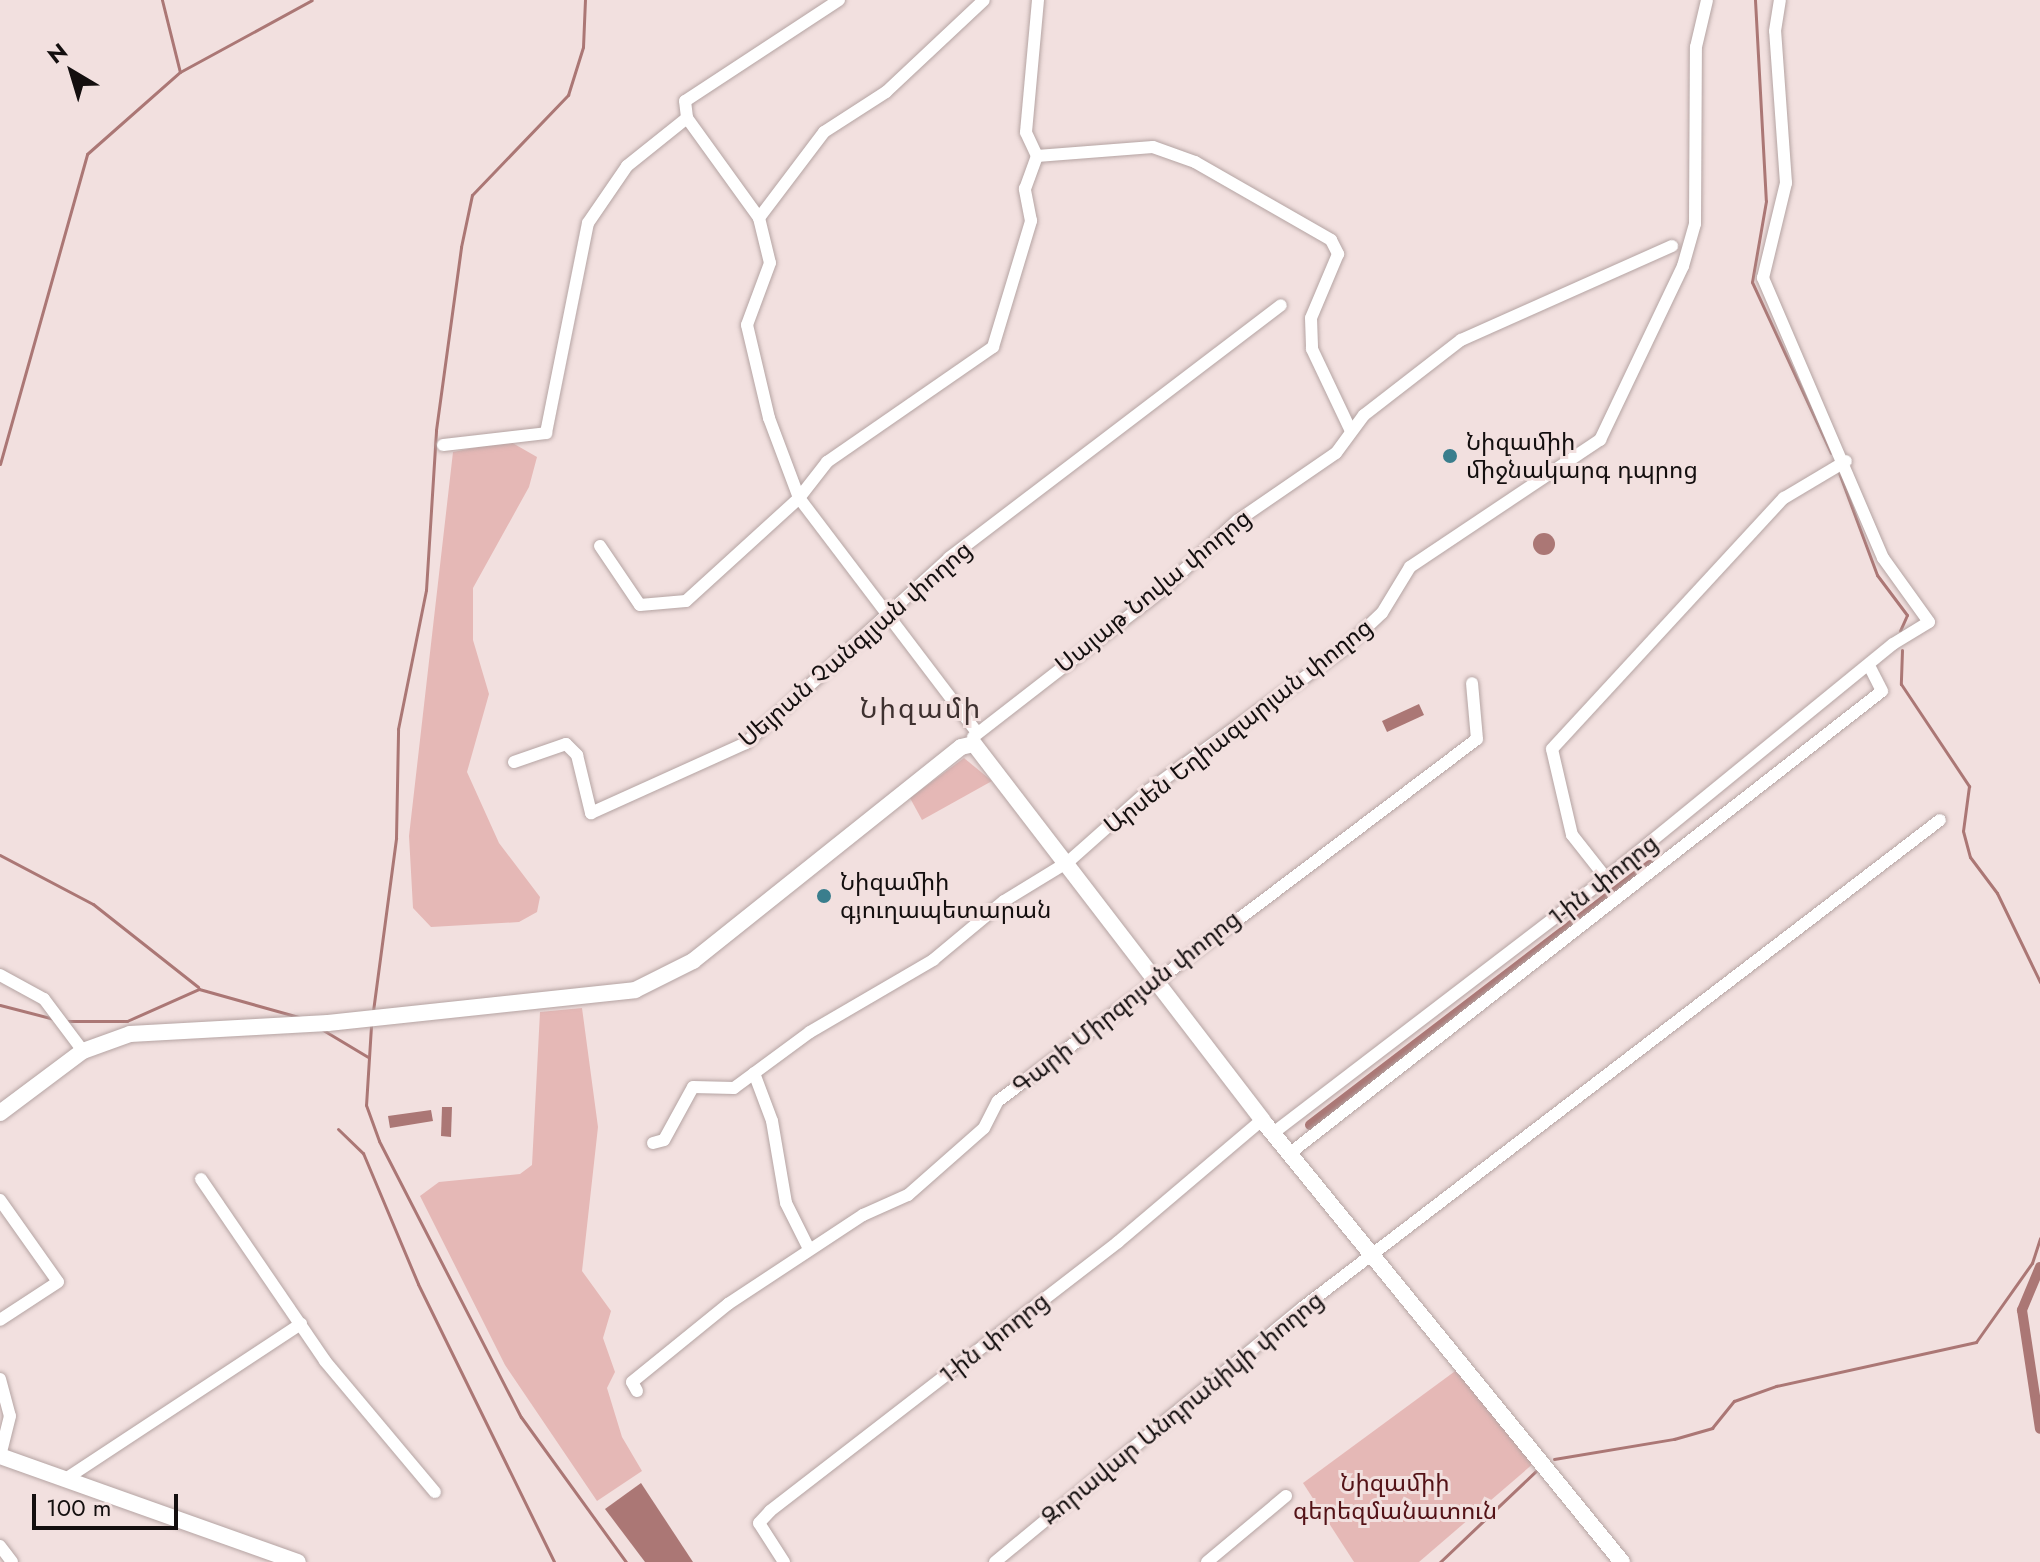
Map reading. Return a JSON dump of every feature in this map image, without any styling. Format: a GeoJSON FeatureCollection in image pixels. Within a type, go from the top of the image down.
{"type":"FeatureCollection","features":[{"type":"Feature","properties":{"kind":"main road"},"geometry":{"type":"LineString","coordinates":[[975,738],[1152,981],[1267,1127],[1622,1562]]}},
{"type":"Feature","properties":{"kind":"main road","name":"Սայաթ Նովա փողոց"},"geometry":{"type":"LineString","coordinates":[[0,1113],[83,1051],[130,1034],[328,1023],[585,998],[656,981],[693,961],[975,738]]}},
{"type":"Feature","properties":{"kind":"main road"},"geometry":{"type":"LineString","coordinates":[[0,1456],[260,1555],[298,1562]]}},
{"type":"Feature","properties":{"kind":"street"},"geometry":{"type":"LineString","coordinates":[[839,0],[685,101],[687,118],[759,218],[770,263],[747,325],[769,418],[799,498],[975,738]]}},
{"type":"Feature","properties":{"kind":"street"},"geometry":{"type":"LineString","coordinates":[[759,218],[824,132],[886,92],[984,0]]}},
{"type":"Feature","properties":{"kind":"street"},"geometry":{"type":"LineString","coordinates":[[600,546],[640,605],[670,606],[686,601],[799,498],[827,462],[993,347],[1031,221],[1025,189],[1037,156],[1026,132],[1038,0]]}},
{"type":"Feature","properties":{"kind":"street","name":"Արսեն Եղիազարյան փողոց"},"geometry":{"type":"LineString","coordinates":[[653,1143],[664,1140],[693,1087],[734,1088],[933,960],[1068,862],[1149,790],[1344,649],[1382,613],[1410,567],[1600,440],[1683,266],[1695,224],[1696,47],[1707,0]]}},
{"type":"Feature","properties":{"kind":"street"},"geometry":{"type":"LineString","coordinates":[[1606,878],[1572,835],[1552,749],[1784,498],[1846,461],[1763,278],[1786,183],[1775,31],[1780,0]]}},
{"type":"Feature","properties":{"kind":"street"},"geometry":{"type":"LineString","coordinates":[[443,445],[546,433],[588,223],[627,166],[687,118]]}},
{"type":"Feature","properties":{"kind":"street"},"geometry":{"type":"LineString","coordinates":[[1037,156],[1153,147],[1195,162],[1331,240],[1338,254],[1311,318],[1312,349],[1350,429]]}},
{"type":"Feature","properties":{"kind":"street","name":"Սայաթ Նովա փողոց"},"geometry":{"type":"LineString","coordinates":[[975,738],[1160,592],[1237,521],[1336,453],[1350,429],[1461,340],[1672,246]]}},
{"type":"Feature","properties":{"kind":"street","name":"Սեյրան Չանգլյան փողոց"},"geometry":{"type":"LineString","coordinates":[[514,762],[566,744],[577,755],[591,813],[746,743],[883,613],[1281,305]]}},
{"type":"Feature","properties":{"kind":"street","name":"1-ին փողոց"},"geometry":{"type":"LineString","coordinates":[[784,1562],[759,1523],[770,1511],[1267,1127],[1491,968],[1871,669],[1893,644],[1929,622],[1883,558],[1846,461]]}},
{"type":"Feature","properties":{"kind":"street"},"geometry":{"type":"LineString","coordinates":[[1289,1154],[1882,691],[1871,669]]}},
{"type":"Feature","properties":{"kind":"street","name":"Գարի Միրզոյան փողոց"},"geometry":{"type":"LineString","coordinates":[[637,1391],[632,1382],[658,1359],[809,1249],[908,1195],[984,1128],[998,1101],[1152,981],[1477,739],[1472,683]]}},
{"type":"Feature","properties":{"kind":"street","name":"Զորավար Անդրանիկի փողոց"},"geometry":{"type":"LineString","coordinates":[[995,1562],[1371,1255],[1940,820]]}},
{"type":"Feature","properties":{"kind":"street"},"geometry":{"type":"LineString","coordinates":[[1491,968],[1506,986]]}},
{"type":"Feature","properties":{"kind":"street"},"geometry":{"type":"LineString","coordinates":[[0,975],[44,999],[83,1051]]}},
{"type":"Feature","properties":{"kind":"street"},"geometry":{"type":"LineString","coordinates":[[754,1073],[772,1121],[786,1203],[809,1249]]}},
{"type":"Feature","properties":{"kind":"street"},"geometry":{"type":"LineString","coordinates":[[201,1179],[301,1324],[435,1492]]}},
{"type":"Feature","properties":{"kind":"street"},"geometry":{"type":"LineString","coordinates":[[0,1200],[58,1282],[0,1320]]}},
{"type":"Feature","properties":{"kind":"street"},"geometry":{"type":"LineString","coordinates":[[64,1480],[301,1324]]}},
{"type":"Feature","properties":{"kind":"street"},"geometry":{"type":"LineString","coordinates":[[0,1379],[10,1416],[0,1456]]}},
{"type":"Feature","properties":{"kind":"street"},"geometry":{"type":"LineString","coordinates":[[1207,1562],[1286,1496]]}},
{"type":"Feature","properties":{"kind":"street"},"geometry":{"type":"LineString","coordinates":[[0,1546],[12,1562]]}},
{"type":"Feature","properties":{"kind":"green space"},"geometry":{"type":"Polygon","coordinates":[[[509,441],[537,457],[529,487],[473,588],[473,640],[489,694],[467,772],[499,843],[540,897],[537,912],[519,922],[431,927],[413,908],[409,836],[453,452],[509,441]]]}},
{"type":"Feature","properties":{"kind":"green space"},"geometry":{"type":"Polygon","coordinates":[[[964,758],[992,781],[922,820],[910,798],[964,758]]]}},
{"type":"Feature","properties":{"kind":"green space"},"geometry":{"type":"Polygon","coordinates":[[[582,1008],[598,1127],[582,1271],[611,1311],[603,1338],[615,1372],[607,1388],[622,1437],[642,1471],[597,1501],[505,1365],[420,1196],[439,1182],[520,1174],[532,1165],[540,1012],[582,1008]]]}},
{"type":"Feature","properties":{"kind":"green space","name":"Նիզամիի գերեզմանատուն"},"geometry":{"type":"Polygon","coordinates":[[[1458,1369],[1534,1463],[1419,1562],[1354,1562],[1303,1483],[1458,1369]]]}},
{"type":"Feature","properties":{"kind":"shaded area"},"geometry":{"type":"Polygon","coordinates":[[[1540,533],[1548,533],[1555,544],[1548,555],[1540,555],[1533,548],[1533,540],[1540,533]]]}},
{"type":"Feature","properties":{"kind":"shaded area"},"geometry":{"type":"Polygon","coordinates":[[[1419,704],[1424,715],[1387,732],[1382,721],[1419,704]]]}},
{"type":"Feature","properties":{"kind":"shaded area"},"geometry":{"type":"Polygon","coordinates":[[[442,1107],[452,1107],[451,1137],[441,1136],[442,1107]]]}},
{"type":"Feature","properties":{"kind":"shaded area"},"geometry":{"type":"Polygon","coordinates":[[[431,1110],[433,1121],[390,1128],[388,1116],[431,1110]]]}},
{"type":"Feature","properties":{"kind":"shaded area"},"geometry":{"type":"Polygon","coordinates":[[[641,1483],[693,1562],[645,1562],[605,1509],[641,1483]]]}},
{"type":"Feature","properties":{"kind":"waterway"},"geometry":{"type":"LineString","coordinates":[[162,0],[180,72]]}},
{"type":"Feature","properties":{"kind":"waterway"},"geometry":{"type":"LineString","coordinates":[[0,464],[87,154],[180,72],[312,0]]}},
{"type":"Feature","properties":{"kind":"waterway"},"geometry":{"type":"LineString","coordinates":[[373,1011],[396,838],[398,729],[426,590],[436,430],[461,247],[472,195],[568,95],[583,47],[585,0]]}},
{"type":"Feature","properties":{"kind":"waterway"},"geometry":{"type":"LineString","coordinates":[[1755,0],[1766,201],[1752,282],[1831,453]]}},
{"type":"Feature","properties":{"kind":"waterway"},"geometry":{"type":"LineString","coordinates":[[1838,470],[1877,575],[1907,615],[1900,631]]}},
{"type":"Feature","properties":{"kind":"waterway"},"geometry":{"type":"LineString","coordinates":[[1902,650],[1901,684],[1969,786],[1963,831],[1970,857],[1997,893],[2040,982]]}},
{"type":"Feature","properties":{"kind":"waterway"},"geometry":{"type":"LineString","coordinates":[[0,855],[93,904],[198,987]]}},
{"type":"Feature","properties":{"kind":"waterway"},"geometry":{"type":"LineString","coordinates":[[1310,1125],[1650,865]]}},
{"type":"Feature","properties":{"kind":"waterway"},"geometry":{"type":"LineString","coordinates":[[66,1021],[127,1021],[199,989],[302,1018]]}},
{"type":"Feature","properties":{"kind":"waterway"},"geometry":{"type":"LineString","coordinates":[[0,1005],[54,1019]]}},
{"type":"Feature","properties":{"kind":"waterway"},"geometry":{"type":"LineString","coordinates":[[371,1026],[366,1105],[379,1141],[521,1417],[626,1562]]}},
{"type":"Feature","properties":{"kind":"waterway"},"geometry":{"type":"LineString","coordinates":[[323,1030],[368,1057]]}},
{"type":"Feature","properties":{"kind":"waterway"},"geometry":{"type":"LineString","coordinates":[[338,1129],[363,1153],[418,1284],[554,1562]]}},
{"type":"Feature","properties":{"kind":"waterway"},"geometry":{"type":"LineString","coordinates":[[1554,1459],[1674,1439],[1712,1428],[1734,1401],[1776,1386],[1976,1342],[2032,1263],[2040,1238]]}},
{"type":"Feature","properties":{"kind":"waterway"},"geometry":{"type":"LineString","coordinates":[[2040,1267],[2022,1310],[2040,1429]]}},
{"type":"Feature","properties":{"kind":"waterway"},"geometry":{"type":"LineString","coordinates":[[1440,1562],[1536,1471]]}},
{"type":"Feature","properties":{"kind":"place","name":"Նիզամիի միջնակարգ դպրոց"},"geometry":{"type":"Point","coordinates":[1450,456]}},
{"type":"Feature","properties":{"kind":"place","name":"Նիզամիի գյուղապետարան"},"geometry":{"type":"Point","coordinates":[824,896]}},
{"type":"Feature","properties":{"kind":"district","name":"Նիզամի"},"geometry":{"type":"Point","coordinates":[921,709]}}]}
